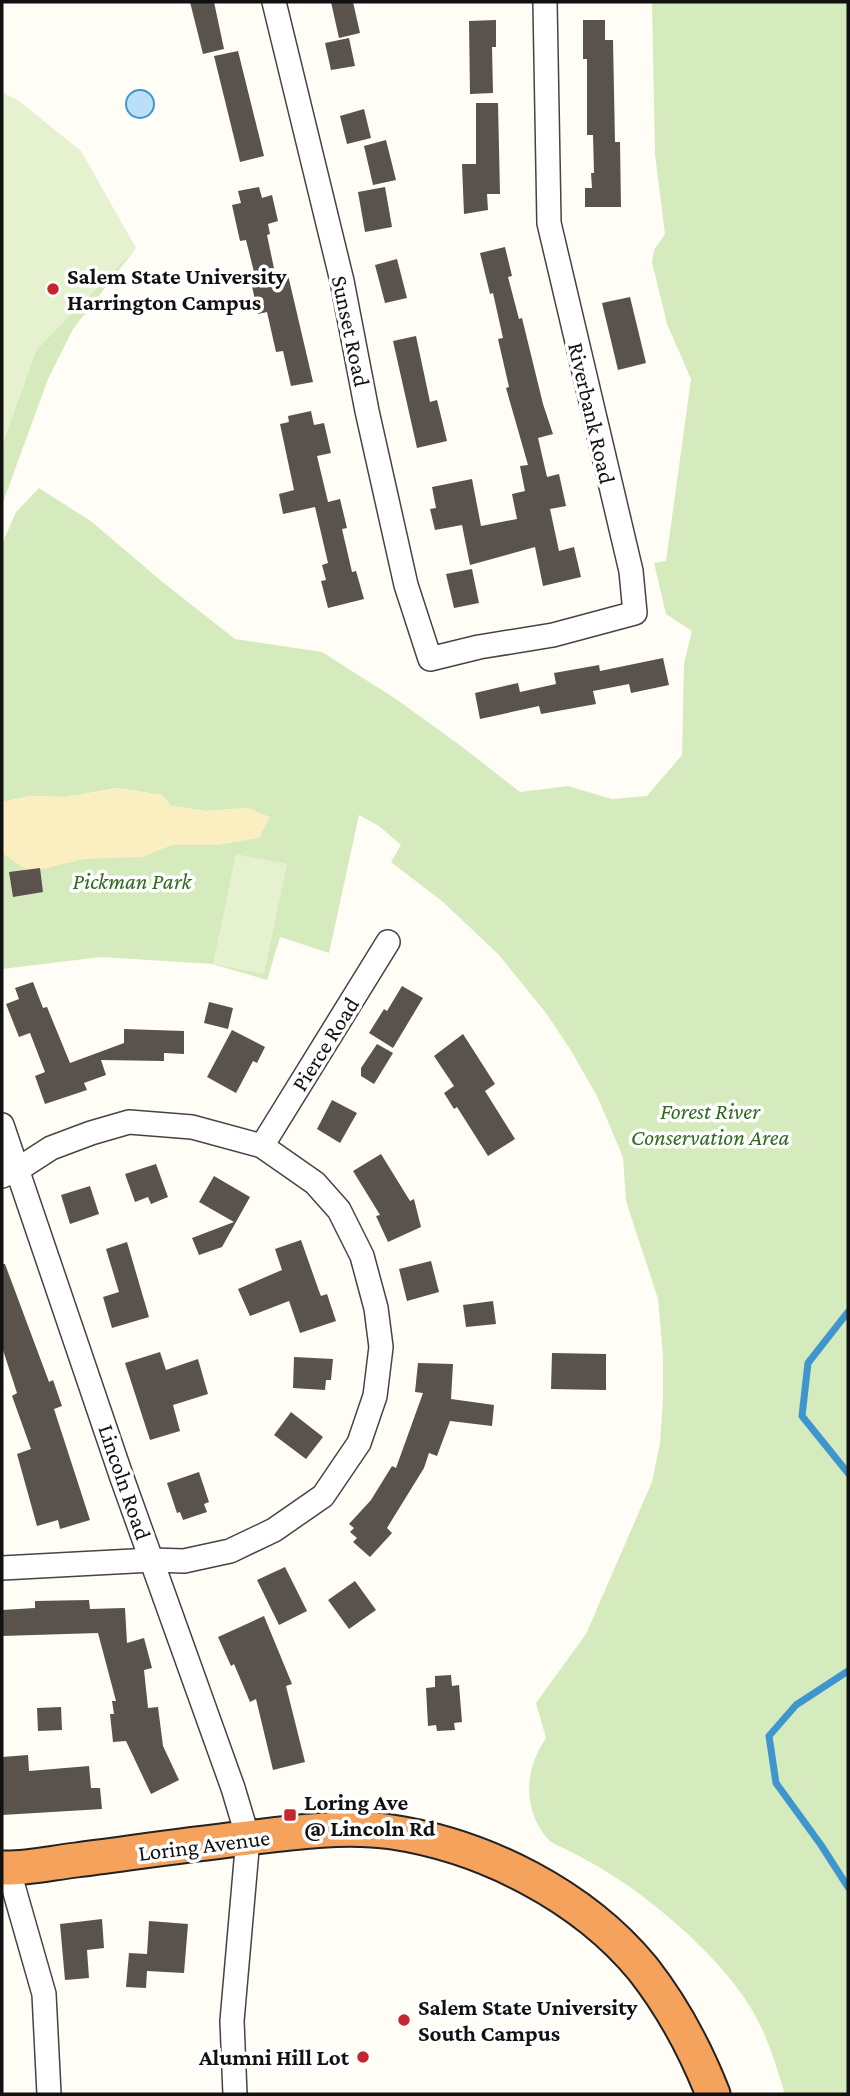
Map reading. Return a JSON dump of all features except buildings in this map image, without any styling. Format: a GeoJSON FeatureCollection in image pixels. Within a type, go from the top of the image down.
{"type":"FeatureCollection","features":[{"type":"Feature","properties":{"kind":"highway","name":"Loring Avenue"},"geometry":{"type":"LineString","coordinates":[[5,1868],[248,1838],[349,1830],[392,1832],[467,1852],[504,1864],[543,1886],[606,1931],[643,1970],[669,2007],[713,2094]]}},
{"type":"Feature","properties":{"kind":"street","name":"Sunset Road"},"geometry":{"type":"LineString","coordinates":[[274,2],[342,281],[406,585],[430,659]]}},
{"type":"Feature","properties":{"kind":"street","name":"Riverbank Road"},"geometry":{"type":"LineString","coordinates":[[430,659],[479,647],[553,635],[635,613],[631,571],[549,223],[545,2]]}},
{"type":"Feature","properties":{"kind":"street","name":"Pierce Road"},"geometry":{"type":"LineString","coordinates":[[262,1146],[387,942]]}},
{"type":"Feature","properties":{"kind":"street"},"geometry":{"type":"LineString","coordinates":[[2,1569],[184,1560],[230,1551],[274,1530],[323,1496],[359,1443],[375,1396],[381,1347],[376,1308],[362,1256],[339,1210],[315,1183],[262,1146],[192,1127],[129,1122],[51,1148],[9,1173]]}},
{"type":"Feature","properties":{"kind":"street","name":"Lincoln Road"},"geometry":{"type":"LineString","coordinates":[[2,1125],[9,1173],[152,1560],[229,1775],[248,1838]]}},
{"type":"Feature","properties":{"kind":"street"},"geometry":{"type":"LineString","coordinates":[[235,2094],[232,2021],[248,1838]]}},
{"type":"Feature","properties":{"kind":"street"},"geometry":{"type":"LineString","coordinates":[[5,1868],[44,1994],[49,2094]]}},
{"type":"Feature","properties":{"kind":"green space"},"geometry":{"type":"Polygon","coordinates":[[[652,2],[848,2],[848,2094],[785,2094],[762,2029],[737,1988],[721,1968],[682,1929],[642,1896],[606,1871],[549,1840],[533,1813],[530,1775],[546,1738],[536,1703],[586,1634],[652,1482],[660,1443],[663,1399],[663,1356],[658,1299],[626,1201],[623,1157],[597,1096],[546,1013],[498,954],[443,902],[391,862],[401,845],[379,826],[359,815],[329,953],[280,937],[267,980],[212,964],[101,957],[2,969],[2,835],[216,816],[248,808],[206,811],[171,806],[162,795],[117,788],[66,797],[31,796],[2,802],[2,544],[16,512],[39,488],[92,522],[235,639],[322,652],[396,699],[520,792],[568,786],[612,799],[647,796],[682,755],[684,663],[692,631],[666,614],[654,563],[666,561],[691,379],[667,324],[652,262],[654,250],[665,234],[655,154],[652,2]]]}},
{"type":"Feature","properties":{"kind":"green space","name":"Salem State University Harrington Campus"},"geometry":{"type":"Polygon","coordinates":[[[2,92],[19,101],[81,151],[136,248],[36,350],[2,445],[2,92]]]}},
{"type":"Feature","properties":{"kind":"green space"},"geometry":{"type":"Polygon","coordinates":[[[136,248],[73,329],[48,379],[2,505],[2,445],[36,350],[136,248]]]}},
{"type":"Feature","properties":{"kind":"green space"},"geometry":{"type":"Polygon","coordinates":[[[236,854],[287,864],[264,974],[213,964],[236,854]]]}},
{"type":"Feature","properties":{"kind":"sand"},"geometry":{"type":"Polygon","coordinates":[[[117,788],[162,795],[171,806],[206,811],[248,808],[270,817],[259,838],[217,845],[172,845],[142,857],[84,859],[30,872],[2,853],[2,802],[31,796],[66,797],[117,788]]]}},
{"type":"Feature","properties":{"kind":"water"},"geometry":{"type":"Polygon","coordinates":[[[140,90],[150,94],[154,104],[150,114],[140,118],[130,114],[126,104],[130,94],[140,90]]]}},
{"type":"Feature","properties":{"kind":"waterway"},"geometry":{"type":"LineString","coordinates":[[848,1312],[808,1363],[802,1416],[848,1473]]}},
{"type":"Feature","properties":{"kind":"waterway"},"geometry":{"type":"LineString","coordinates":[[848,1671],[796,1705],[769,1736],[776,1783],[848,1887]]}},
{"type":"Feature","properties":{"kind":"place","name":"Salem State University Harrington Campus"},"geometry":{"type":"Point","coordinates":[53,289]}},
{"type":"Feature","properties":{"kind":"place","name":"Loring Ave @ Lincoln Rd"},"geometry":{"type":"Point","coordinates":[290,1815]}},
{"type":"Feature","properties":{"kind":"place","name":"Salem State University South Campus"},"geometry":{"type":"Point","coordinates":[404,2020]}},
{"type":"Feature","properties":{"kind":"place","name":"Alumni Hill Lot"},"geometry":{"type":"Point","coordinates":[363,2057]}},
{"type":"Feature","properties":{"kind":"park label","name":"Pickman Park"},"geometry":{"type":"Point","coordinates":[132,881]}},
{"type":"Feature","properties":{"kind":"park label","name":"Forest River Conservation Area"},"geometry":{"type":"Point","coordinates":[710,1124]}}]}
